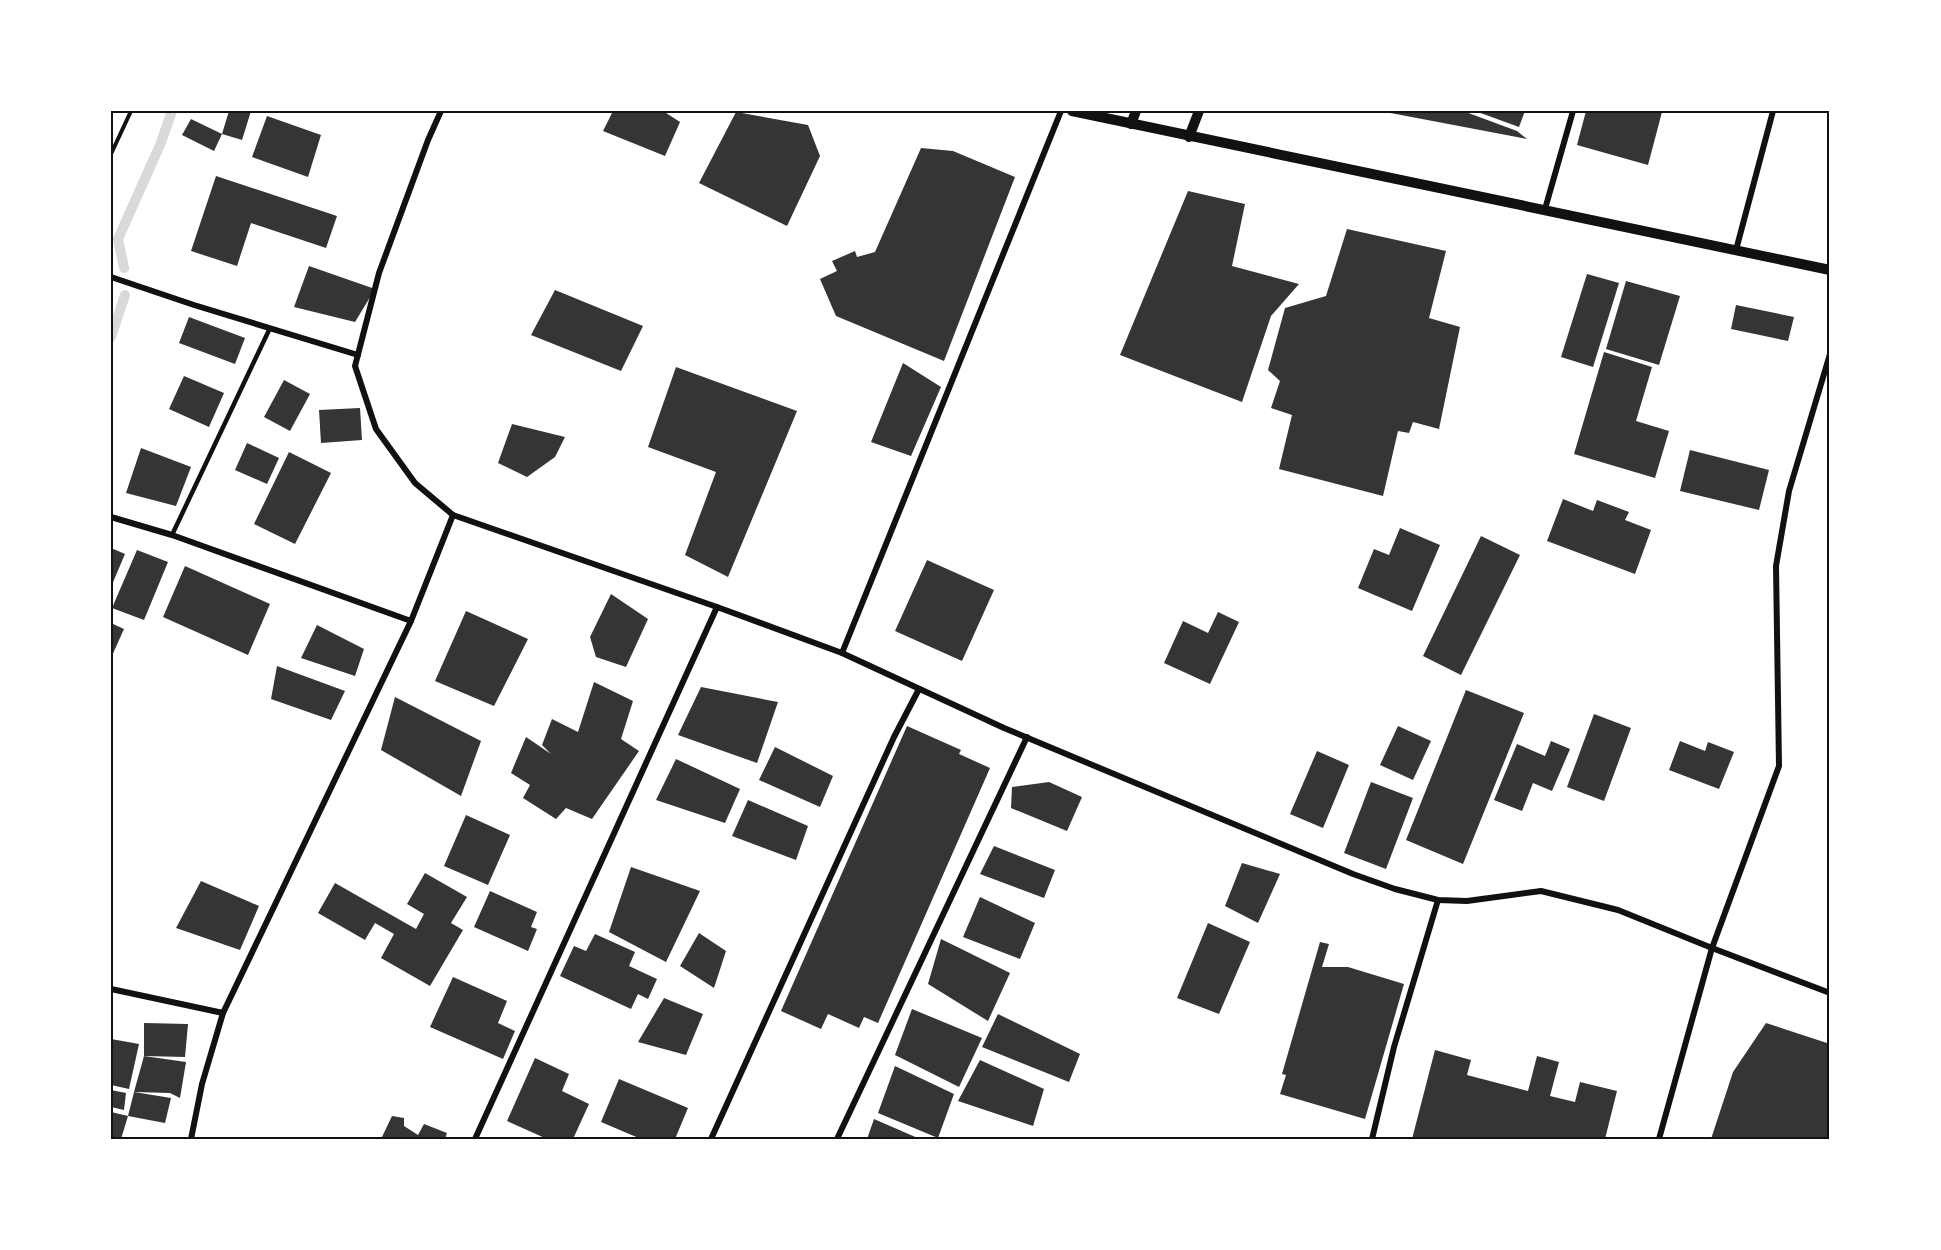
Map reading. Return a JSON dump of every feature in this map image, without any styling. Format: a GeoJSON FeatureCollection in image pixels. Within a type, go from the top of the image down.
{"type":"FeatureCollection","features":[{"type":"Feature","properties":{"kind":"street"},"geometry":{"type":"LineString","coordinates":[[441,111],[379,273],[355,366],[376,429],[415,483],[453,515],[842,653],[1027,737],[1353,874],[1395,889],[1438,900],[1467,901],[1541,891],[1618,910],[1830,993]]}},
{"type":"Feature","properties":{"kind":"street"},"geometry":{"type":"LineString","coordinates":[[842,653],[1061,111]]}},
{"type":"Feature","properties":{"kind":"street"},"geometry":{"type":"LineString","coordinates":[[1072,111],[1830,270]]}},
{"type":"Feature","properties":{"kind":"street"},"geometry":{"type":"LineString","coordinates":[[1131,123],[1136,111]]}},
{"type":"Feature","properties":{"kind":"street"},"geometry":{"type":"LineString","coordinates":[[1189,137],[1198,111]]}},
{"type":"Feature","properties":{"kind":"street"},"geometry":{"type":"LineString","coordinates":[[1545,209],[1574,111]]}},
{"type":"Feature","properties":{"kind":"street"},"geometry":{"type":"LineString","coordinates":[[1736,249],[1773,111]]}},
{"type":"Feature","properties":{"kind":"street"},"geometry":{"type":"LineString","coordinates":[[111,277],[358,355]]}},
{"type":"Feature","properties":{"kind":"street"},"geometry":{"type":"LineString","coordinates":[[1659,1139],[1712,948],[1779,766],[1776,566],[1789,492],[1830,354]]}},
{"type":"Feature","properties":{"kind":"street"},"geometry":{"type":"LineString","coordinates":[[191,1139],[202,1084],[223,1013],[411,621],[453,515]]}},
{"type":"Feature","properties":{"kind":"street"},"geometry":{"type":"LineString","coordinates":[[111,517],[172,535],[411,621]]}},
{"type":"Feature","properties":{"kind":"street"},"geometry":{"type":"LineString","coordinates":[[475,1139],[717,607]]}},
{"type":"Feature","properties":{"kind":"street"},"geometry":{"type":"LineString","coordinates":[[711,1139],[889,748],[919,689]]}},
{"type":"Feature","properties":{"kind":"street"},"geometry":{"type":"LineString","coordinates":[[837,1139],[1027,737]]}},
{"type":"Feature","properties":{"kind":"street"},"geometry":{"type":"LineString","coordinates":[[1372,1139],[1394,1047],[1438,900]]}},
{"type":"Feature","properties":{"kind":"street"},"geometry":{"type":"LineString","coordinates":[[111,989],[223,1013]]}},
{"type":"Feature","properties":{"kind":"lane"},"geometry":{"type":"LineString","coordinates":[[172,535],[270,328]]}},
{"type":"Feature","properties":{"kind":"path"},"geometry":{"type":"LineString","coordinates":[[111,154],[131,111]]}},
{"type":"Feature","properties":{"kind":"building"},"geometry":{"type":"Polygon","coordinates":[[[229,111],[251,111],[242,140],[222,134],[229,111]]]}},
{"type":"Feature","properties":{"kind":"building"},"geometry":{"type":"Polygon","coordinates":[[[613,111],[663,111],[680,122],[665,156],[603,131],[613,111]]]}},
{"type":"Feature","properties":{"kind":"building"},"geometry":{"type":"Polygon","coordinates":[[[1380,111],[1463,111],[1517,131],[1527,139],[1380,111]]]}},
{"type":"Feature","properties":{"kind":"building"},"geometry":{"type":"Polygon","coordinates":[[[1475,111],[1525,111],[1519,127],[1475,111]]]}},
{"type":"Feature","properties":{"kind":"building"},"geometry":{"type":"Polygon","coordinates":[[[1586,111],[1662,112],[1648,165],[1577,145],[1586,111]]]}},
{"type":"Feature","properties":{"kind":"building"},"geometry":{"type":"Polygon","coordinates":[[[736,112],[808,125],[820,156],[787,226],[699,183],[736,112]]]}},
{"type":"Feature","properties":{"kind":"building"},"geometry":{"type":"Polygon","coordinates":[[[267,116],[321,135],[308,177],[252,157],[267,116]]]}},
{"type":"Feature","properties":{"kind":"building"},"geometry":{"type":"Polygon","coordinates":[[[191,119],[222,134],[214,151],[182,135],[191,119]]]}},
{"type":"Feature","properties":{"kind":"building"},"geometry":{"type":"Polygon","coordinates":[[[921,148],[953,151],[1015,177],[944,361],[836,316],[820,279],[837,271],[832,261],[855,251],[857,257],[875,252],[921,148]]]}},
{"type":"Feature","properties":{"kind":"building"},"geometry":{"type":"Polygon","coordinates":[[[216,176],[337,216],[326,248],[251,223],[237,266],[191,251],[216,176]]]}},
{"type":"Feature","properties":{"kind":"building"},"geometry":{"type":"Polygon","coordinates":[[[1188,191],[1245,204],[1232,266],[1299,284],[1271,316],[1242,402],[1120,355],[1188,191]]]}},
{"type":"Feature","properties":{"kind":"building"},"geometry":{"type":"Polygon","coordinates":[[[1347,229],[1446,251],[1429,318],[1460,327],[1439,429],[1413,422],[1409,433],[1398,431],[1383,496],[1279,469],[1292,415],[1271,408],[1280,381],[1268,370],[1285,308],[1326,296],[1347,229]]]}},
{"type":"Feature","properties":{"kind":"building"},"geometry":{"type":"Polygon","coordinates":[[[309,266],[375,289],[355,322],[294,307],[309,266]]]}},
{"type":"Feature","properties":{"kind":"building"},"geometry":{"type":"Polygon","coordinates":[[[1587,274],[1619,283],[1593,367],[1561,357],[1587,274]]]}},
{"type":"Feature","properties":{"kind":"building"},"geometry":{"type":"Polygon","coordinates":[[[1626,281],[1680,296],[1659,365],[1606,349],[1626,281]]]}},
{"type":"Feature","properties":{"kind":"building"},"geometry":{"type":"Polygon","coordinates":[[[555,290],[643,326],[621,371],[531,335],[555,290]]]}},
{"type":"Feature","properties":{"kind":"building"},"geometry":{"type":"Polygon","coordinates":[[[1736,305],[1794,317],[1788,341],[1731,329],[1736,305]]]}},
{"type":"Feature","properties":{"kind":"building"},"geometry":{"type":"Polygon","coordinates":[[[189,317],[245,338],[235,364],[179,343],[189,317]]]}},
{"type":"Feature","properties":{"kind":"building"},"geometry":{"type":"Polygon","coordinates":[[[1604,352],[1652,367],[1636,421],[1669,431],[1655,478],[1574,454],[1604,352]]]}},
{"type":"Feature","properties":{"kind":"building"},"geometry":{"type":"Polygon","coordinates":[[[903,363],[941,387],[911,456],[871,442],[903,363]]]}},
{"type":"Feature","properties":{"kind":"building"},"geometry":{"type":"Polygon","coordinates":[[[676,367],[797,411],[728,577],[685,555],[716,472],[648,447],[676,367]]]}},
{"type":"Feature","properties":{"kind":"building"},"geometry":{"type":"Polygon","coordinates":[[[184,376],[224,393],[209,427],[169,409],[184,376]]]}},
{"type":"Feature","properties":{"kind":"building"},"geometry":{"type":"Polygon","coordinates":[[[284,380],[310,394],[290,431],[264,417],[284,380]]]}},
{"type":"Feature","properties":{"kind":"building"},"geometry":{"type":"Polygon","coordinates":[[[360,408],[362,440],[321,443],[319,410],[360,408]]]}},
{"type":"Feature","properties":{"kind":"building"},"geometry":{"type":"Polygon","coordinates":[[[512,424],[565,437],[555,457],[527,477],[498,463],[512,424]]]}},
{"type":"Feature","properties":{"kind":"building"},"geometry":{"type":"Polygon","coordinates":[[[247,443],[279,458],[267,484],[235,470],[247,443]]]}},
{"type":"Feature","properties":{"kind":"building"},"geometry":{"type":"Polygon","coordinates":[[[141,448],[191,467],[176,506],[126,493],[141,448]]]}},
{"type":"Feature","properties":{"kind":"building"},"geometry":{"type":"Polygon","coordinates":[[[1690,450],[1769,470],[1759,510],[1680,491],[1690,450]]]}},
{"type":"Feature","properties":{"kind":"building"},"geometry":{"type":"Polygon","coordinates":[[[289,452],[331,473],[295,544],[254,524],[289,452]]]}},
{"type":"Feature","properties":{"kind":"building"},"geometry":{"type":"Polygon","coordinates":[[[1563,499],[1593,511],[1597,500],[1629,512],[1625,520],[1651,530],[1635,574],[1547,541],[1563,499]]]}},
{"type":"Feature","properties":{"kind":"building"},"geometry":{"type":"Polygon","coordinates":[[[1400,528],[1440,545],[1412,611],[1358,588],[1374,549],[1389,555],[1400,528]]]}},
{"type":"Feature","properties":{"kind":"building"},"geometry":{"type":"Polygon","coordinates":[[[1481,536],[1520,555],[1461,675],[1423,656],[1481,536]]]}},
{"type":"Feature","properties":{"kind":"building"},"geometry":{"type":"Polygon","coordinates":[[[111,548],[125,554],[111,587],[111,548]]]}},
{"type":"Feature","properties":{"kind":"building"},"geometry":{"type":"Polygon","coordinates":[[[137,550],[168,562],[144,620],[112,608],[137,550]]]}},
{"type":"Feature","properties":{"kind":"building"},"geometry":{"type":"Polygon","coordinates":[[[927,560],[994,590],[962,661],[895,631],[927,560]]]}},
{"type":"Feature","properties":{"kind":"building"},"geometry":{"type":"Polygon","coordinates":[[[185,566],[270,604],[248,655],[163,617],[185,566]]]}},
{"type":"Feature","properties":{"kind":"building"},"geometry":{"type":"Polygon","coordinates":[[[611,594],[648,619],[626,667],[596,657],[590,637],[611,594]]]}},
{"type":"Feature","properties":{"kind":"building"},"geometry":{"type":"Polygon","coordinates":[[[466,611],[528,639],[494,706],[435,681],[466,611]]]}},
{"type":"Feature","properties":{"kind":"building"},"geometry":{"type":"Polygon","coordinates":[[[1218,612],[1239,622],[1210,684],[1164,663],[1183,621],[1208,633],[1218,612]]]}},
{"type":"Feature","properties":{"kind":"building"},"geometry":{"type":"Polygon","coordinates":[[[111,623],[124,629],[111,658],[111,623]]]}},
{"type":"Feature","properties":{"kind":"building"},"geometry":{"type":"Polygon","coordinates":[[[317,625],[364,649],[355,676],[301,658],[317,625]]]}},
{"type":"Feature","properties":{"kind":"building"},"geometry":{"type":"Polygon","coordinates":[[[277,666],[345,691],[331,720],[271,699],[277,666]]]}},
{"type":"Feature","properties":{"kind":"building"},"geometry":{"type":"Polygon","coordinates":[[[594,682],[633,701],[621,739],[639,751],[592,819],[566,808],[556,819],[523,798],[530,785],[511,773],[526,737],[551,754],[542,745],[552,719],[578,732],[594,682]]]}},
{"type":"Feature","properties":{"kind":"building"},"geometry":{"type":"Polygon","coordinates":[[[701,687],[778,702],[757,763],[678,735],[701,687]]]}},
{"type":"Feature","properties":{"kind":"building"},"geometry":{"type":"Polygon","coordinates":[[[1466,690],[1524,713],[1463,864],[1406,840],[1466,690]]]}},
{"type":"Feature","properties":{"kind":"building"},"geometry":{"type":"Polygon","coordinates":[[[395,697],[481,741],[461,796],[381,750],[395,697]]]}},
{"type":"Feature","properties":{"kind":"building"},"geometry":{"type":"Polygon","coordinates":[[[1594,714],[1631,728],[1604,801],[1567,787],[1594,714]]]}},
{"type":"Feature","properties":{"kind":"building"},"geometry":{"type":"Polygon","coordinates":[[[907,726],[961,750],[959,754],[990,768],[878,1023],[864,1017],[859,1028],[828,1014],[821,1029],[781,1011],[907,726]]]}},
{"type":"Feature","properties":{"kind":"building"},"geometry":{"type":"Polygon","coordinates":[[[1398,726],[1431,741],[1413,780],[1380,765],[1398,726]]]}},
{"type":"Feature","properties":{"kind":"building"},"geometry":{"type":"Polygon","coordinates":[[[1551,741],[1570,749],[1552,791],[1533,783],[1522,811],[1494,800],[1517,744],[1545,756],[1551,741]]]}},
{"type":"Feature","properties":{"kind":"building"},"geometry":{"type":"Polygon","coordinates":[[[1680,741],[1705,751],[1708,742],[1734,752],[1719,789],[1669,770],[1680,741]]]}},
{"type":"Feature","properties":{"kind":"building"},"geometry":{"type":"Polygon","coordinates":[[[775,747],[833,776],[820,807],[759,780],[775,747]]]}},
{"type":"Feature","properties":{"kind":"building"},"geometry":{"type":"Polygon","coordinates":[[[1317,751],[1349,765],[1323,828],[1290,814],[1317,751]]]}},
{"type":"Feature","properties":{"kind":"building"},"geometry":{"type":"Polygon","coordinates":[[[676,759],[740,789],[725,823],[656,800],[676,759]]]}},
{"type":"Feature","properties":{"kind":"building"},"geometry":{"type":"Polygon","coordinates":[[[1049,782],[1082,797],[1067,831],[1011,808],[1012,787],[1049,782]]]}},
{"type":"Feature","properties":{"kind":"building"},"geometry":{"type":"Polygon","coordinates":[[[1371,782],[1413,798],[1386,869],[1344,853],[1371,782]]]}},
{"type":"Feature","properties":{"kind":"building"},"geometry":{"type":"Polygon","coordinates":[[[748,800],[808,826],[796,860],[732,836],[748,800]]]}},
{"type":"Feature","properties":{"kind":"building"},"geometry":{"type":"Polygon","coordinates":[[[466,815],[510,835],[488,885],[444,866],[466,815]]]}},
{"type":"Feature","properties":{"kind":"building"},"geometry":{"type":"Polygon","coordinates":[[[994,846],[1055,870],[1044,898],[980,874],[994,846]]]}},
{"type":"Feature","properties":{"kind":"building"},"geometry":{"type":"Polygon","coordinates":[[[1242,863],[1280,874],[1258,923],[1225,906],[1242,863]]]}},
{"type":"Feature","properties":{"kind":"building"},"geometry":{"type":"Polygon","coordinates":[[[631,867],[700,891],[666,962],[609,932],[631,867]]]}},
{"type":"Feature","properties":{"kind":"building"},"geometry":{"type":"Polygon","coordinates":[[[425,873],[467,897],[451,923],[463,930],[430,986],[381,958],[394,934],[375,923],[365,940],[318,913],[335,883],[416,929],[424,914],[407,904],[425,873]]]}},
{"type":"Feature","properties":{"kind":"building"},"geometry":{"type":"Polygon","coordinates":[[[201,881],[259,906],[240,950],[176,928],[201,881]]]}},
{"type":"Feature","properties":{"kind":"building"},"geometry":{"type":"Polygon","coordinates":[[[490,891],[537,912],[531,927],[537,929],[528,951],[474,927],[490,891]]]}},
{"type":"Feature","properties":{"kind":"building"},"geometry":{"type":"Polygon","coordinates":[[[980,897],[1035,923],[1020,959],[963,937],[980,897]]]}},
{"type":"Feature","properties":{"kind":"building"},"geometry":{"type":"Polygon","coordinates":[[[1208,923],[1250,942],[1219,1014],[1177,998],[1208,923]]]}},
{"type":"Feature","properties":{"kind":"building"},"geometry":{"type":"Polygon","coordinates":[[[699,933],[726,951],[714,988],[680,966],[699,933]]]}},
{"type":"Feature","properties":{"kind":"building"},"geometry":{"type":"Polygon","coordinates":[[[595,934],[635,952],[629,966],[657,979],[648,999],[638,994],[631,1009],[560,976],[574,946],[586,951],[595,934]]]}},
{"type":"Feature","properties":{"kind":"building"},"geometry":{"type":"Polygon","coordinates":[[[941,939],[1010,973],[988,1021],[928,984],[941,939]]]}},
{"type":"Feature","properties":{"kind":"building"},"geometry":{"type":"Polygon","coordinates":[[[1320,942],[1329,944],[1322,967],[1348,967],[1404,984],[1365,1119],[1280,1094],[1286,1075],[1282,1074],[1320,942]]]}},
{"type":"Feature","properties":{"kind":"building"},"geometry":{"type":"Polygon","coordinates":[[[453,977],[507,1001],[498,1023],[515,1031],[503,1059],[430,1027],[453,977]]]}},
{"type":"Feature","properties":{"kind":"building"},"geometry":{"type":"Polygon","coordinates":[[[664,998],[703,1014],[686,1055],[638,1042],[664,998]]]}},
{"type":"Feature","properties":{"kind":"building"},"geometry":{"type":"Polygon","coordinates":[[[912,1009],[982,1038],[959,1087],[895,1055],[912,1009]]]}},
{"type":"Feature","properties":{"kind":"building"},"geometry":{"type":"Polygon","coordinates":[[[998,1014],[1080,1054],[1069,1082],[982,1047],[998,1014]]]}},
{"type":"Feature","properties":{"kind":"building"},"geometry":{"type":"Polygon","coordinates":[[[144,1023],[188,1024],[185,1057],[144,1056],[144,1023]]]}},
{"type":"Feature","properties":{"kind":"building"},"geometry":{"type":"Polygon","coordinates":[[[1766,1023],[1830,1044],[1830,1139],[1711,1139],[1733,1072],[1766,1023]]]}},
{"type":"Feature","properties":{"kind":"building"},"geometry":{"type":"Polygon","coordinates":[[[111,1039],[139,1044],[129,1089],[111,1085],[111,1039]]]}},
{"type":"Feature","properties":{"kind":"building"},"geometry":{"type":"Polygon","coordinates":[[[1435,1050],[1471,1060],[1467,1075],[1528,1091],[1537,1056],[1559,1062],[1550,1096],[1575,1102],[1580,1082],[1617,1091],[1605,1139],[1412,1139],[1435,1050]]]}},
{"type":"Feature","properties":{"kind":"building"},"geometry":{"type":"Polygon","coordinates":[[[144,1056],[186,1062],[180,1098],[170,1093],[134,1092],[144,1056]]]}},
{"type":"Feature","properties":{"kind":"building"},"geometry":{"type":"Polygon","coordinates":[[[535,1058],[569,1074],[562,1091],[589,1104],[573,1139],[547,1139],[507,1121],[535,1058]]]}},
{"type":"Feature","properties":{"kind":"building"},"geometry":{"type":"Polygon","coordinates":[[[980,1060],[1044,1089],[1033,1126],[958,1101],[980,1060]]]}},
{"type":"Feature","properties":{"kind":"building"},"geometry":{"type":"Polygon","coordinates":[[[895,1066],[954,1094],[938,1138],[878,1113],[895,1066]]]}},
{"type":"Feature","properties":{"kind":"building"},"geometry":{"type":"Polygon","coordinates":[[[619,1079],[688,1108],[675,1139],[641,1139],[601,1122],[619,1079]]]}},
{"type":"Feature","properties":{"kind":"building"},"geometry":{"type":"Polygon","coordinates":[[[111,1090],[126,1093],[124,1110],[111,1107],[111,1090]]]}},
{"type":"Feature","properties":{"kind":"building"},"geometry":{"type":"Polygon","coordinates":[[[134,1092],[171,1098],[165,1123],[128,1116],[134,1092]]]}},
{"type":"Feature","properties":{"kind":"building"},"geometry":{"type":"Polygon","coordinates":[[[111,1112],[128,1116],[121,1139],[111,1139],[111,1112]]]}},
{"type":"Feature","properties":{"kind":"building"},"geometry":{"type":"Polygon","coordinates":[[[392,1116],[404,1118],[404,1126],[418,1135],[424,1124],[447,1133],[445,1139],[381,1139],[392,1116]]]}},
{"type":"Feature","properties":{"kind":"building"},"geometry":{"type":"Polygon","coordinates":[[[874,1119],[920,1139],[867,1139],[874,1119]]]}},
{"type":"Feature","properties":{"kind":"waterway"},"geometry":{"type":"LineString","coordinates":[[124,268],[118,239],[160,145],[172,111]]}},
{"type":"Feature","properties":{"kind":"waterway"},"geometry":{"type":"LineString","coordinates":[[111,337],[125,295]]}}]}
